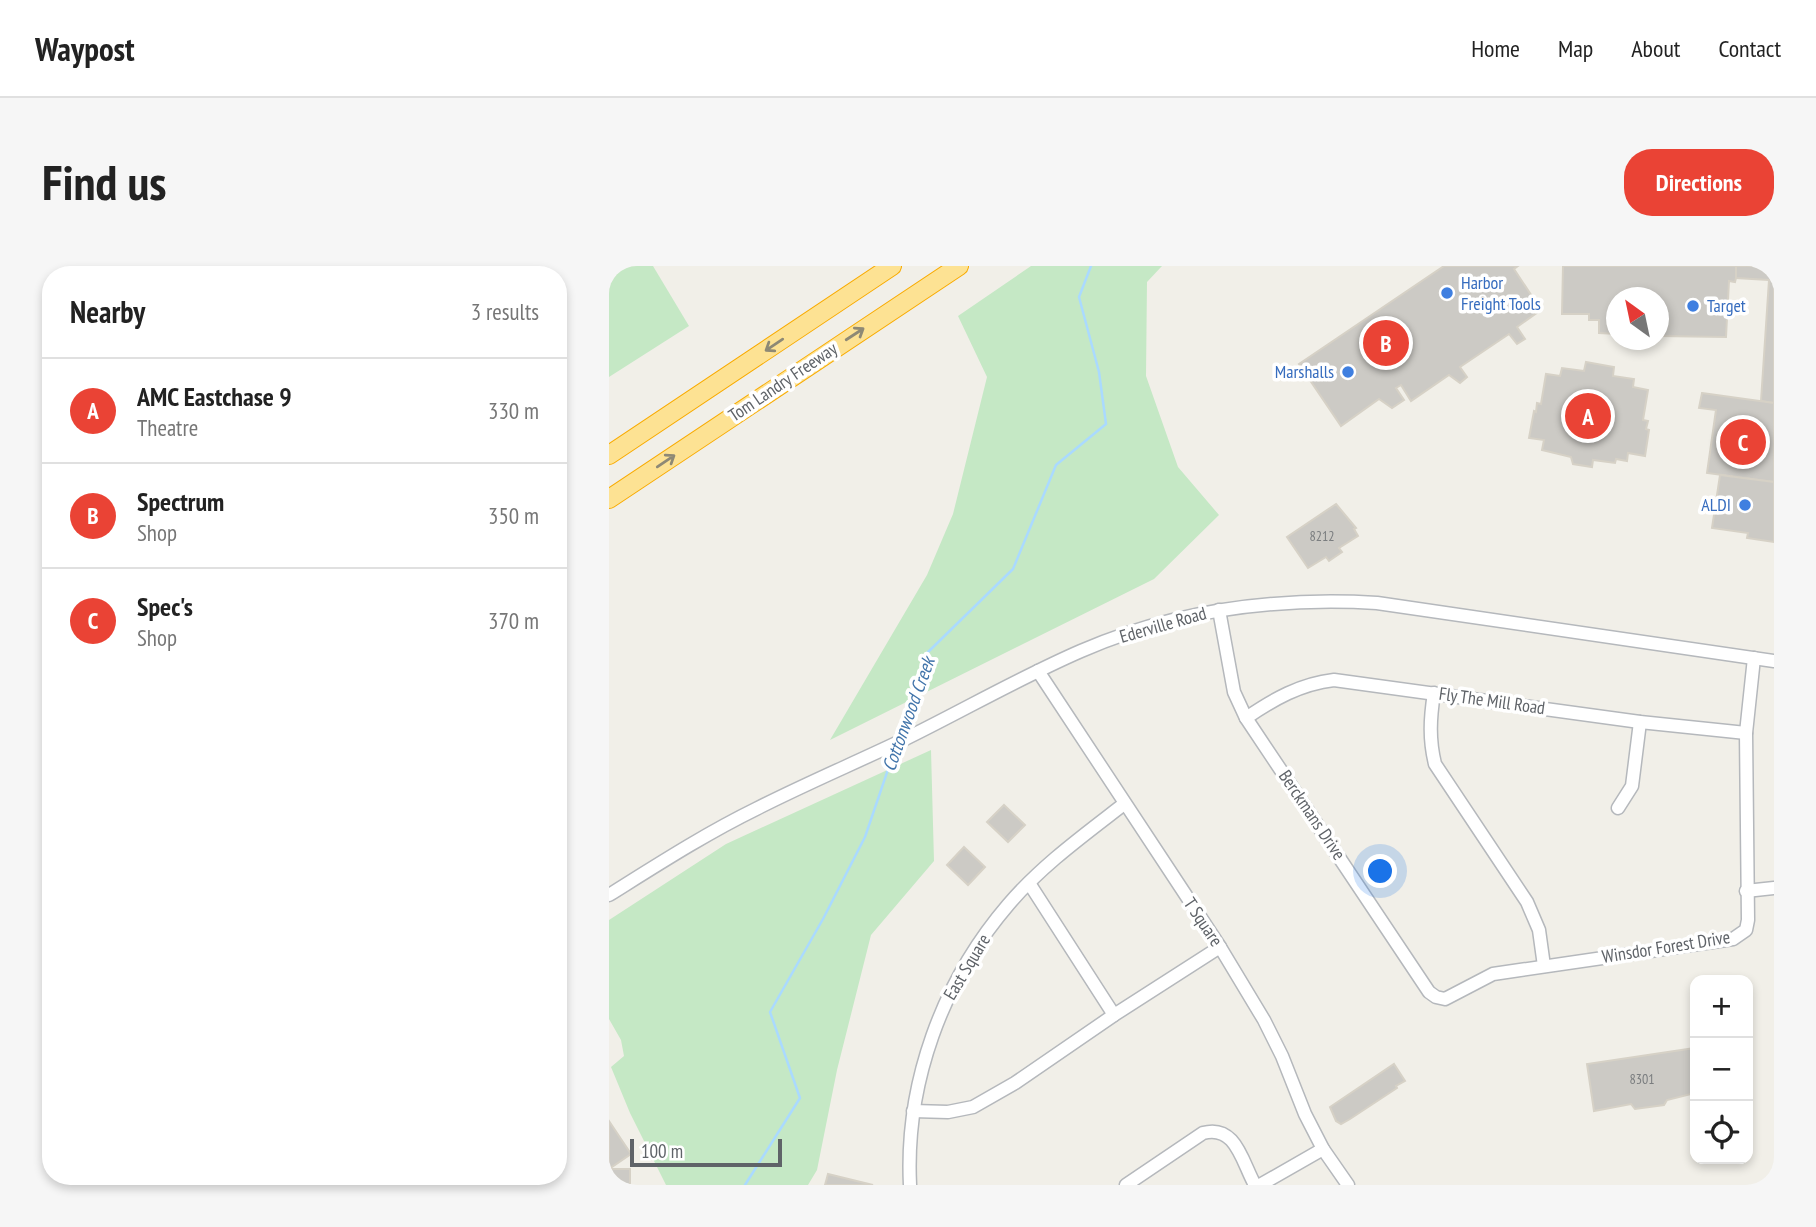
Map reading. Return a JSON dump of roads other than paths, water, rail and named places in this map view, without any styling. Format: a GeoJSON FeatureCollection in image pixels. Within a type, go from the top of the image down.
{"type":"FeatureCollection","features":[{"type":"Feature","properties":{"kind":"highway","name":"Tom Landry Freeway"},"geometry":{"type":"LineString","coordinates":[[609,455],[892,266]]}},
{"type":"Feature","properties":{"kind":"highway","name":"Tom Landry Freeway"},"geometry":{"type":"LineString","coordinates":[[609,499],[959,266]]}},
{"type":"Feature","properties":{"kind":"street","name":"Ederville Road"},"geometry":{"type":"LineString","coordinates":[[609,895],[706,835],[755,809],[1038,671],[1083,650],[1147,627],[1219,610],[1246,605],[1308,601],[1377,603],[1774,661]]}},
{"type":"Feature","properties":{"kind":"street","name":"Berckmans Drive"},"geometry":{"type":"LineString","coordinates":[[1219,610],[1234,692],[1246,718],[1429,992],[1445,999]]}},
{"type":"Feature","properties":{"kind":"street","name":"Winsdor Forest Drive"},"geometry":{"type":"LineString","coordinates":[[1445,999],[1493,974],[1733,939],[1745,930],[1748,924],[1746,733],[1754,658]]}},
{"type":"Feature","properties":{"kind":"street","name":"T Square"},"geometry":{"type":"LineString","coordinates":[[1038,671],[1220,947],[1264,1020],[1323,1149],[1348,1185]]}},
{"type":"Feature","properties":{"kind":"street","name":"Fly The Mill Road"},"geometry":{"type":"LineString","coordinates":[[1246,718],[1291,691],[1320,682],[1345,681],[1640,722],[1746,733]]}},
{"type":"Feature","properties":{"kind":"street"},"geometry":{"type":"LineString","coordinates":[[1434,693],[1429,723],[1436,764],[1527,902],[1539,930],[1544,966]]}},
{"type":"Feature","properties":{"kind":"street"},"geometry":{"type":"LineString","coordinates":[[1618,808],[1632,786],[1640,722]]}},
{"type":"Feature","properties":{"kind":"street","name":"East Square"},"geometry":{"type":"LineString","coordinates":[[910,1185],[913,1111],[943,1005],[975,949],[1008,905],[1058,855],[1124,804]]}},
{"type":"Feature","properties":{"kind":"street"},"geometry":{"type":"LineString","coordinates":[[1029,883],[1114,1015]]}},
{"type":"Feature","properties":{"kind":"street"},"geometry":{"type":"LineString","coordinates":[[1746,891],[1774,888]]}},
{"type":"Feature","properties":{"kind":"street"},"geometry":{"type":"LineString","coordinates":[[913,1111],[948,1112],[973,1107],[1015,1083],[1220,947]]}},
{"type":"Feature","properties":{"kind":"street"},"geometry":{"type":"LineString","coordinates":[[1126,1185],[1203,1133],[1213,1131],[1223,1132],[1236,1146],[1257,1185],[1323,1149]]}},
{"type":"Feature","properties":{"kind":"waterway","name":"Cottonwood Creek"},"geometry":{"type":"LineString","coordinates":[[899,736],[926,654],[1013,569],[1056,465],[1106,424],[1099,372],[1079,297],[1091,266]]}},
{"type":"Feature","properties":{"kind":"waterway","name":"Cottonwood Creek"},"geometry":{"type":"LineString","coordinates":[[745,1185],[800,1098],[770,1012],[823,919],[865,837],[895,749]]}},
{"type":"Feature","properties":{"kind":"place","name":"Harbor Freight Tools"},"geometry":{"type":"Point","coordinates":[1447,293]}},
{"type":"Feature","properties":{"kind":"place","name":"Target"},"geometry":{"type":"Point","coordinates":[1693,306]}},
{"type":"Feature","properties":{"kind":"place","name":"Spectrum"},"geometry":{"type":"Point","coordinates":[1386,343]}},
{"type":"Feature","properties":{"kind":"place","name":"Marshalls"},"geometry":{"type":"Point","coordinates":[1348,372]}},
{"type":"Feature","properties":{"kind":"place","name":"AMC Eastchase 9"},"geometry":{"type":"Point","coordinates":[1588,416]}},
{"type":"Feature","properties":{"kind":"place","name":"Spec's"},"geometry":{"type":"Point","coordinates":[1743,442]}},
{"type":"Feature","properties":{"kind":"place","name":"ALDI"},"geometry":{"type":"Point","coordinates":[1745,505]}}]}
